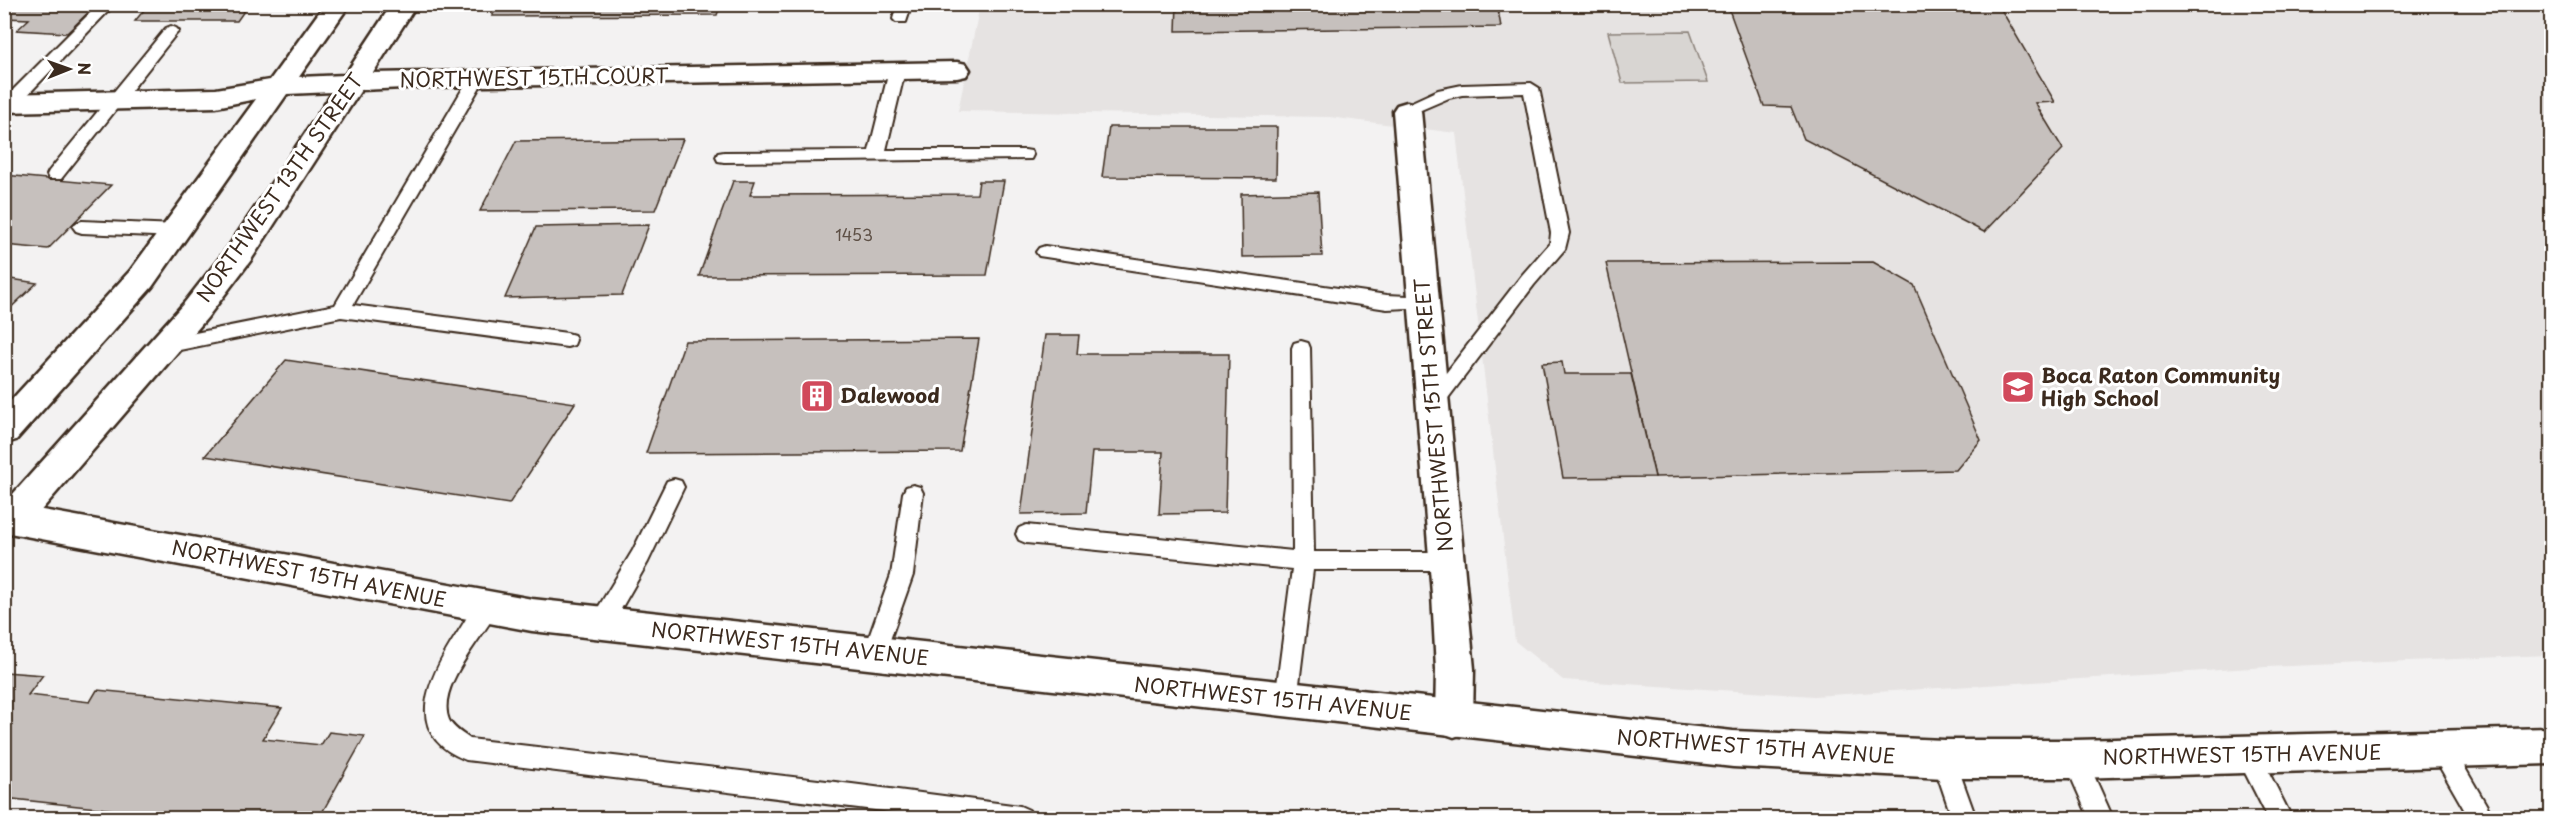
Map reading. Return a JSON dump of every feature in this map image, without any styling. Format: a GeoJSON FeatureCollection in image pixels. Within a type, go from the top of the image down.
{"type":"FeatureCollection","features":[{"type":"Feature","properties":{"kind":"street"},"geometry":{"type":"LineString","coordinates":[[4,431],[141,279],[339,4]]}},
{"type":"Feature","properties":{"kind":"street","name":"NORTHWEST 13TH STREET"},"geometry":{"type":"LineString","coordinates":[[7,521],[165,346],[240,253],[405,4]]}},
{"type":"Feature","properties":{"kind":"street","name":"NORTHWEST 15TH COURT"},"geometry":{"type":"LineString","coordinates":[[7,104],[216,98],[281,86],[354,82],[957,70]]}},
{"type":"Feature","properties":{"kind":"street","name":"NORTHWEST 15TH STREET"},"geometry":{"type":"LineString","coordinates":[[1407,111],[1447,561],[1455,669],[1454,719]]}},
{"type":"Feature","properties":{"kind":"street","name":"NORTHWEST 15TH AVENUE"},"geometry":{"type":"LineString","coordinates":[[7,521],[532,615],[1733,749],[1944,759],[2075,759],[2552,747]]}},
{"type":"Feature","properties":{"kind":"lane"},"geometry":{"type":"LineString","coordinates":[[7,104],[108,4]]}},
{"type":"Feature","properties":{"kind":"lane"},"geometry":{"type":"LineString","coordinates":[[55,175],[171,31]]}},
{"type":"Feature","properties":{"kind":"lane"},"geometry":{"type":"LineString","coordinates":[[876,156],[897,71]]}},
{"type":"Feature","properties":{"kind":"lane"},"geometry":{"type":"LineString","coordinates":[[341,310],[477,78]]}},
{"type":"Feature","properties":{"kind":"lane"},"geometry":{"type":"LineString","coordinates":[[1407,111],[1444,94],[1462,90],[1531,88],[1560,233],[1559,244],[1528,280],[1432,405]]}},
{"type":"Feature","properties":{"kind":"lane"},"geometry":{"type":"LineString","coordinates":[[724,157],[1025,155]]}},
{"type":"Feature","properties":{"kind":"lane"},"geometry":{"type":"LineString","coordinates":[[82,227],[177,231]]}},
{"type":"Feature","properties":{"kind":"lane"},"geometry":{"type":"LineString","coordinates":[[1045,252],[1387,302],[1423,302]]}},
{"type":"Feature","properties":{"kind":"lane"},"geometry":{"type":"LineString","coordinates":[[165,346],[341,310],[567,340]]}},
{"type":"Feature","properties":{"kind":"lane"},"geometry":{"type":"LineString","coordinates":[[1286,700],[1304,561],[1301,348]]}},
{"type":"Feature","properties":{"kind":"lane"},"geometry":{"type":"LineString","coordinates":[[601,623],[641,556],[674,487]]}},
{"type":"Feature","properties":{"kind":"lane"},"geometry":{"type":"LineString","coordinates":[[874,654],[902,575],[913,493]]}},
{"type":"Feature","properties":{"kind":"lane"},"geometry":{"type":"LineString","coordinates":[[1026,534],[1304,561],[1447,561]]}},
{"type":"Feature","properties":{"kind":"lane"},"geometry":{"type":"LineString","coordinates":[[488,607],[456,655],[442,682],[436,704],[438,723],[449,738],[466,749],[804,789],[1020,819]]}},
{"type":"Feature","properties":{"kind":"lane"},"geometry":{"type":"LineString","coordinates":[[2442,750],[2482,819]]}},
{"type":"Feature","properties":{"kind":"lane"},"geometry":{"type":"LineString","coordinates":[[2248,754],[2280,819]]}},
{"type":"Feature","properties":{"kind":"lane"},"geometry":{"type":"LineString","coordinates":[[1944,759],[1964,819]]}},
{"type":"Feature","properties":{"kind":"lane"},"geometry":{"type":"LineString","coordinates":[[2075,759],[2101,819]]}},
{"type":"Feature","properties":{"kind":"shaded area","name":"Boca Raton Community High School"},"geometry":{"type":"Polygon","coordinates":[[[980,5],[2551,5],[2551,655],[2267,667],[1814,696],[1563,680],[1515,641],[1456,133],[1329,117],[958,111],[980,5]]]}},
{"type":"Feature","properties":{"kind":"shaded area"},"geometry":{"type":"Polygon","coordinates":[[[1690,31],[1708,82],[1622,83],[1608,32],[1690,31]]]}},
{"type":"Feature","properties":{"kind":"building"},"geometry":{"type":"Polygon","coordinates":[[[17,4],[97,4],[67,33],[17,30],[29,19],[4,18],[4,16],[17,4]]]}},
{"type":"Feature","properties":{"kind":"building"},"geometry":{"type":"Polygon","coordinates":[[[149,4],[249,4],[237,21],[135,21],[149,4]]]}},
{"type":"Feature","properties":{"kind":"building"},"geometry":{"type":"Polygon","coordinates":[[[499,4],[721,4],[717,15],[492,16],[499,4]]]}},
{"type":"Feature","properties":{"kind":"building"},"geometry":{"type":"Polygon","coordinates":[[[1177,4],[1497,4],[1501,27],[1176,31],[1177,4]]]}},
{"type":"Feature","properties":{"kind":"building"},"geometry":{"type":"Polygon","coordinates":[[[1727,4],[1998,4],[2055,102],[2035,103],[2063,149],[1984,232],[1804,139],[1791,107],[1764,106],[1727,4]]]}},
{"type":"Feature","properties":{"kind":"building"},"geometry":{"type":"Polygon","coordinates":[[[1109,127],[1277,127],[1276,178],[1102,177],[1109,127]]]}},
{"type":"Feature","properties":{"kind":"building"},"geometry":{"type":"Polygon","coordinates":[[[683,139],[655,210],[480,211],[516,141],[683,139]]]}},
{"type":"Feature","properties":{"kind":"building"},"geometry":{"type":"Polygon","coordinates":[[[4,175],[111,185],[48,249],[4,245],[4,175]]]}},
{"type":"Feature","properties":{"kind":"building"},"geometry":{"type":"Polygon","coordinates":[[[733,181],[755,181],[750,195],[977,194],[979,181],[1004,181],[987,275],[699,276],[733,181]]]}},
{"type":"Feature","properties":{"kind":"building"},"geometry":{"type":"Polygon","coordinates":[[[1318,192],[1322,256],[1242,257],[1241,194],[1318,192]]]}},
{"type":"Feature","properties":{"kind":"building"},"geometry":{"type":"Polygon","coordinates":[[[649,225],[622,295],[505,298],[536,227],[649,225]]]}},
{"type":"Feature","properties":{"kind":"building"},"geometry":{"type":"Polygon","coordinates":[[[1873,262],[1914,285],[1981,440],[1956,470],[1655,477],[1606,263],[1873,262]]]}},
{"type":"Feature","properties":{"kind":"building"},"geometry":{"type":"Polygon","coordinates":[[[4,278],[37,283],[4,314],[4,278]]]}},
{"type":"Feature","properties":{"kind":"building"},"geometry":{"type":"Polygon","coordinates":[[[1045,335],[1079,335],[1077,354],[1229,354],[1225,513],[1159,514],[1163,452],[1092,452],[1086,513],[1021,514],[1045,335]]]}},
{"type":"Feature","properties":{"kind":"building","name":"Dalewood"},"geometry":{"type":"Polygon","coordinates":[[[979,339],[960,451],[646,453],[685,341],[979,339]]]}},
{"type":"Feature","properties":{"kind":"building"},"geometry":{"type":"Polygon","coordinates":[[[286,360],[575,403],[509,504],[205,456],[286,360]]]}},
{"type":"Feature","properties":{"kind":"building"},"geometry":{"type":"Polygon","coordinates":[[[1562,362],[1564,374],[1631,374],[1655,477],[1563,478],[1542,363],[1562,362]]]}},
{"type":"Feature","properties":{"kind":"building"},"geometry":{"type":"Polygon","coordinates":[[[5,672],[43,675],[28,695],[90,702],[97,690],[282,708],[263,739],[321,745],[329,732],[365,736],[319,818],[170,818],[172,816],[4,798],[5,672]]]}},
{"type":"Feature","properties":{"kind":"place","name":"Boca Raton Community High School"},"geometry":{"type":"Point","coordinates":[2018,387]}},
{"type":"Feature","properties":{"kind":"place","name":"Dalewood"},"geometry":{"type":"Point","coordinates":[817,396]}}]}
